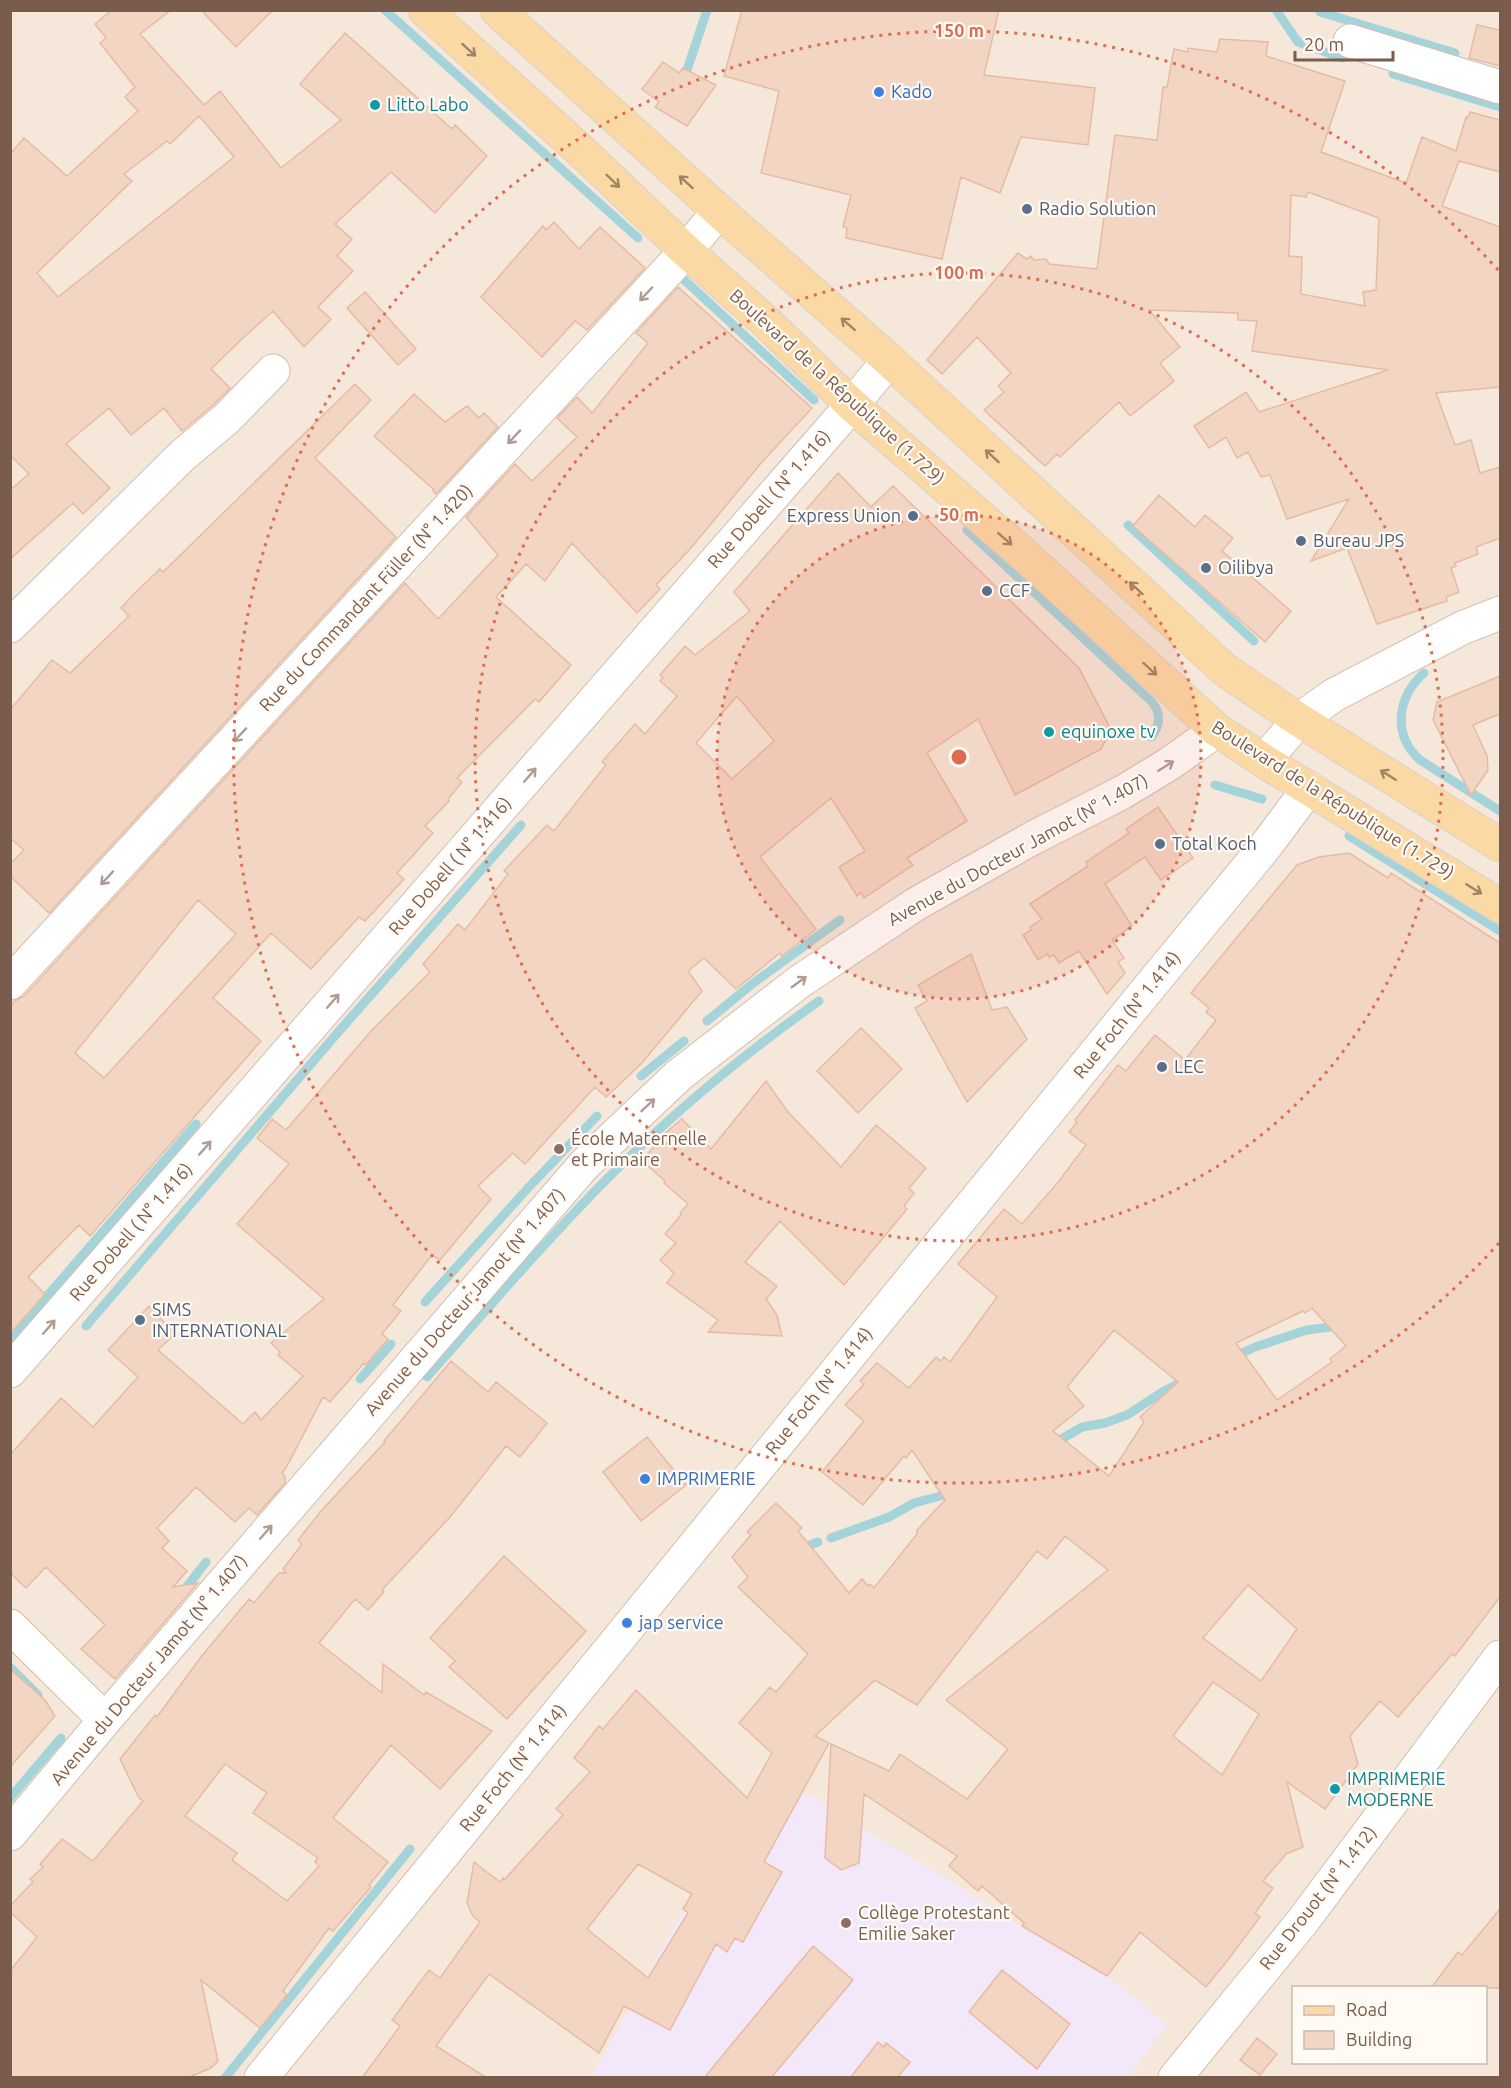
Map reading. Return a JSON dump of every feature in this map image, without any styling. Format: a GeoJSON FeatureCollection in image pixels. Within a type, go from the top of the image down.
{"type":"FeatureCollection","features":[{"type":"Feature","properties":{"kind":"main road","name":"Boulevard de la République (1.729)"},"geometry":{"type":"LineString","coordinates":[[425,10],[764,320],[852,405],[1023,554],[1217,730],[1500,906]]}},
{"type":"Feature","properties":{"kind":"main road"},"geometry":{"type":"LineString","coordinates":[[497,10],[719,211],[889,360],[1225,670],[1299,720],[1500,845]]}},
{"type":"Feature","properties":{"kind":"street"},"geometry":{"type":"LineString","coordinates":[[1350,41],[1500,87]]}},
{"type":"Feature","properties":{"kind":"street","name":"Rue du Commandant Füller (N° 1.420)"},"geometry":{"type":"LineString","coordinates":[[10,983],[686,251],[719,211]]}},
{"type":"Feature","properties":{"kind":"street","name":"Rue Dobell ( N° 1.416)"},"geometry":{"type":"LineString","coordinates":[[10,1371],[889,360]]}},
{"type":"Feature","properties":{"kind":"street"},"geometry":{"type":"LineString","coordinates":[[10,626],[183,454],[226,419],[273,371]]}},
{"type":"Feature","properties":{"kind":"street"},"geometry":{"type":"LineString","coordinates":[[1264,761],[1299,720],[1334,695],[1461,628],[1500,613]]}},
{"type":"Feature","properties":{"kind":"street","name":"Avenue du Docteur Jamot (N° 1.407)"},"geometry":{"type":"LineString","coordinates":[[10,1834],[105,1720],[584,1165],[680,1075],[799,982],[916,904],[1031,839],[1123,792],[1169,764],[1217,730]]}},
{"type":"Feature","properties":{"kind":"street","name":"Rue Foch (N° 1.414)"},"geometry":{"type":"LineString","coordinates":[[261,2078],[1126,1014],[1265,847],[1309,788]]}},
{"type":"Feature","properties":{"kind":"street"},"geometry":{"type":"LineString","coordinates":[[10,1626],[105,1720]]}},
{"type":"Feature","properties":{"kind":"street","name":"Rue Drouot (N° 1.412)"},"geometry":{"type":"LineString","coordinates":[[1175,2078],[1302,1922],[1500,1657]]}},
{"type":"Feature","properties":{"kind":"shaded area"},"geometry":{"type":"Polygon","coordinates":[[[11,11],[1500,11],[1500,2077],[11,2078],[11,11]]]}},
{"type":"Feature","properties":{"kind":"shaded area","name":"Collège Protestant Emilie Saker"},"geometry":{"type":"Polygon","coordinates":[[[765,1773],[827,1804],[826,1807],[961,1887],[973,1897],[1084,1963],[1085,1961],[1168,2025],[1128,2077],[591,2078],[677,1920],[765,1773]]]}},
{"type":"Feature","properties":{"kind":"building"},"geometry":{"type":"Polygon","coordinates":[[[112,10],[171,10],[140,34],[204,105],[220,91],[281,168],[341,120],[300,84],[345,33],[452,129],[455,125],[487,156],[435,213],[391,172],[335,224],[352,239],[337,256],[353,271],[318,307],[331,319],[304,347],[273,311],[211,369],[230,388],[182,431],[164,408],[131,435],[109,408],[66,444],[110,488],[83,514],[73,503],[10,559],[10,490],[29,474],[10,455],[10,154],[24,138],[67,176],[138,111],[125,97],[135,87],[100,43],[106,38],[95,24],[112,10]],[[199,116],[170,144],[167,141],[124,174],[132,181],[37,273],[58,297],[234,157],[199,116]]]}},
{"type":"Feature","properties":{"kind":"building"},"geometry":{"type":"Polygon","coordinates":[[[201,10],[273,10],[236,47],[201,10]]]}},
{"type":"Feature","properties":{"kind":"building","name":"Kado"},"geometry":{"type":"Polygon","coordinates":[[[742,10],[999,10],[984,75],[1095,88],[1088,145],[1021,137],[1000,193],[961,177],[942,259],[846,238],[847,228],[843,227],[851,195],[761,173],[779,91],[724,76],[742,10]]]}},
{"type":"Feature","properties":{"kind":"building"},"geometry":{"type":"Polygon","coordinates":[[[1477,25],[1500,30],[1500,66],[1469,58],[1477,25]]]}},
{"type":"Feature","properties":{"kind":"building"},"geometry":{"type":"Polygon","coordinates":[[[1220,39],[1268,42],[1266,56],[1345,81],[1321,152],[1406,183],[1422,137],[1456,151],[1466,117],[1468,118],[1470,112],[1500,120],[1500,172],[1459,161],[1442,206],[1500,227],[1500,387],[1436,393],[1455,445],[1471,440],[1480,473],[1500,467],[1500,538],[1476,547],[1478,554],[1455,563],[1456,566],[1451,568],[1459,592],[1446,597],[1447,601],[1377,624],[1347,548],[1311,561],[1349,499],[1287,519],[1270,475],[1261,477],[1248,452],[1237,458],[1226,437],[1209,448],[1194,426],[1246,392],[1259,412],[1388,370],[1252,351],[1257,321],[1238,320],[1238,313],[1149,310],[1180,347],[1160,363],[1174,381],[1130,416],[1119,402],[1060,457],[1057,454],[1045,466],[984,410],[1004,392],[998,386],[1011,373],[977,337],[942,374],[927,360],[1018,253],[1027,259],[1031,256],[1034,260],[1046,259],[1049,264],[1097,269],[1115,135],[1157,140],[1163,87],[1167,87],[1174,49],[1188,52],[1188,48],[1217,52],[1220,39]],[[1308,192],[1306,197],[1291,195],[1289,256],[1302,257],[1301,294],[1365,306],[1363,292],[1376,290],[1379,218],[1308,192]]]}},
{"type":"Feature","properties":{"kind":"building"},"geometry":{"type":"Polygon","coordinates":[[[663,62],[679,73],[683,68],[716,85],[687,126],[655,107],[659,102],[642,89],[663,62]]]}},
{"type":"Feature","properties":{"kind":"building"},"geometry":{"type":"Polygon","coordinates":[[[554,222],[579,249],[600,227],[645,268],[587,330],[575,321],[542,357],[481,297],[543,226],[546,230],[554,222]]]}},
{"type":"Feature","properties":{"kind":"building"},"geometry":{"type":"Polygon","coordinates":[[[678,287],[812,408],[762,462],[691,548],[656,585],[660,589],[637,613],[572,543],[545,581],[526,564],[496,597],[571,665],[539,702],[535,699],[457,778],[462,782],[448,799],[449,801],[425,826],[433,833],[397,873],[404,879],[365,921],[359,917],[311,969],[271,933],[213,998],[261,1041],[90,1236],[79,1225],[28,1277],[45,1294],[10,1334],[10,1007],[24,996],[405,583],[438,619],[498,555],[466,517],[515,464],[532,481],[577,437],[557,418],[577,397],[592,413],[648,343],[636,333],[678,287]],[[198,900],[75,1053],[104,1078],[236,934],[198,900]]]}},
{"type":"Feature","properties":{"kind":"building"},"geometry":{"type":"Polygon","coordinates":[[[365,292],[416,349],[398,365],[347,308],[365,292]]]}},
{"type":"Feature","properties":{"kind":"building"},"geometry":{"type":"Polygon","coordinates":[[[355,384],[371,400],[315,458],[396,537],[49,913],[10,876],[10,864],[24,850],[10,838],[10,710],[52,660],[70,673],[129,616],[121,608],[136,592],[160,569],[163,572],[355,384]]]}},
{"type":"Feature","properties":{"kind":"building"},"geometry":{"type":"Polygon","coordinates":[[[414,394],[445,422],[467,406],[479,418],[484,413],[498,427],[436,494],[374,436],[414,394]]]}},
{"type":"Feature","properties":{"kind":"building"},"geometry":{"type":"Polygon","coordinates":[[[838,473],[871,507],[893,486],[1079,668],[1111,730],[1101,749],[1015,795],[978,719],[927,753],[967,821],[907,858],[913,865],[864,898],[861,892],[857,896],[839,867],[865,851],[831,798],[760,857],[816,929],[782,956],[780,953],[736,989],[704,958],[688,971],[702,991],[641,1064],[606,1097],[595,1087],[525,1164],[513,1153],[478,1186],[491,1199],[440,1260],[432,1255],[393,1305],[401,1311],[382,1334],[388,1339],[366,1365],[364,1363],[330,1402],[323,1397],[282,1473],[285,1476],[285,1483],[257,1515],[249,1508],[235,1522],[196,1487],[157,1528],[169,1541],[162,1548],[187,1571],[173,1587],[198,1583],[115,1679],[81,1649],[105,1625],[46,1567],[26,1588],[10,1573],[10,1455],[61,1398],[93,1427],[138,1377],[108,1350],[149,1306],[175,1334],[158,1350],[243,1424],[255,1412],[261,1420],[303,1376],[278,1355],[280,1352],[271,1343],[324,1299],[237,1224],[289,1164],[257,1138],[272,1119],[286,1130],[372,1030],[430,972],[423,964],[458,924],[465,930],[508,874],[504,871],[547,825],[554,831],[606,765],[602,762],[635,724],[645,734],[677,696],[660,681],[663,678],[660,675],[685,646],[695,655],[750,611],[734,592],[838,473]],[[737,696],[696,743],[732,779],[774,741],[737,696]]]}},
{"type":"Feature","properties":{"kind":"building"},"geometry":{"type":"Polygon","coordinates":[[[1159,495],[1195,527],[1205,515],[1233,538],[1222,551],[1291,611],[1265,642],[1133,526],[1159,495]]]}},
{"type":"Feature","properties":{"kind":"building"},"geometry":{"type":"Polygon","coordinates":[[[1500,676],[1500,714],[1473,725],[1487,756],[1488,770],[1471,795],[1433,720],[1437,702],[1500,676]]]}},
{"type":"Feature","properties":{"kind":"building"},"geometry":{"type":"Polygon","coordinates":[[[1158,807],[1193,858],[1161,880],[1145,857],[1105,884],[1132,926],[1112,940],[1124,958],[1118,962],[1125,973],[1107,994],[1079,951],[1059,963],[1054,955],[1049,957],[1047,954],[1038,960],[1023,935],[1042,919],[1030,904],[1088,866],[1086,862],[1129,833],[1126,829],[1158,807]]]}},
{"type":"Feature","properties":{"kind":"building"},"geometry":{"type":"Polygon","coordinates":[[[1349,853],[1388,878],[1391,873],[1500,943],[1500,1597],[1455,1656],[1452,1654],[1398,1717],[1380,1701],[1350,1736],[1358,1764],[1325,1809],[1287,1782],[1303,1847],[1286,1854],[1263,1881],[1273,1888],[1255,1913],[1260,1917],[1227,1961],[1206,1987],[1140,1932],[1107,1976],[1022,1926],[1024,1923],[982,1886],[978,1891],[949,1866],[957,1856],[864,1794],[859,1863],[841,1870],[825,1858],[831,1744],[889,1771],[900,1754],[967,1799],[1008,1749],[946,1700],[1108,1570],[1065,1536],[1047,1559],[1037,1551],[917,1705],[875,1680],[815,1736],[829,1743],[764,1862],[782,1872],[743,1942],[735,1938],[727,1952],[716,1944],[670,2030],[624,2006],[599,2053],[489,1974],[436,2046],[487,2078],[362,2078],[400,2026],[392,2020],[429,1970],[440,1978],[480,1922],[473,1916],[467,1903],[474,1862],[500,1882],[503,1878],[504,1880],[563,1815],[556,1809],[590,1772],[574,1758],[599,1726],[603,1729],[636,1690],[747,1798],[772,1753],[739,1723],[770,1687],[776,1692],[808,1654],[738,1587],[748,1577],[732,1557],[751,1535],[747,1532],[776,1503],[802,1528],[798,1531],[849,1593],[862,1579],[868,1586],[870,1584],[874,1588],[917,1534],[917,1530],[945,1500],[912,1450],[906,1458],[904,1456],[863,1505],[822,1472],[864,1421],[845,1405],[864,1384],[860,1381],[877,1363],[909,1388],[936,1357],[941,1361],[944,1357],[950,1362],[997,1297],[958,1264],[1004,1209],[1022,1224],[1059,1181],[1086,1145],[1069,1132],[1077,1122],[1075,1120],[1118,1065],[1126,1071],[1155,1035],[1185,1060],[1216,1020],[1206,1012],[1209,1008],[1191,993],[1297,865],[1319,857],[1349,853]],[[1312,1308],[1305,1313],[1303,1311],[1236,1343],[1277,1400],[1332,1362],[1330,1359],[1346,1346],[1312,1308]],[[1114,1330],[1067,1387],[1084,1406],[1053,1431],[1109,1476],[1144,1422],[1140,1417],[1178,1382],[1114,1330]],[[1248,1585],[1203,1638],[1261,1681],[1297,1629],[1248,1585]],[[1213,1682],[1173,1736],[1222,1775],[1259,1714],[1213,1682]],[[638,1864],[587,1929],[648,1978],[688,1913],[683,1909],[692,1894],[638,1864]]]}},
{"type":"Feature","properties":{"kind":"building"},"geometry":{"type":"Polygon","coordinates":[[[971,954],[992,1010],[1007,1007],[1027,1039],[967,1102],[915,1008],[927,1001],[918,985],[971,954]]]}},
{"type":"Feature","properties":{"kind":"building"},"geometry":{"type":"Polygon","coordinates":[[[861,1028],[902,1069],[858,1113],[817,1071],[861,1028]]]}},
{"type":"Feature","properties":{"kind":"building"},"geometry":{"type":"Polygon","coordinates":[[[766,1081],[788,1112],[841,1167],[876,1125],[926,1168],[909,1188],[914,1193],[904,1206],[907,1209],[844,1285],[780,1221],[745,1262],[777,1286],[766,1299],[777,1315],[782,1336],[708,1332],[718,1320],[667,1283],[674,1273],[660,1260],[676,1243],[665,1234],[688,1204],[642,1161],[664,1134],[682,1119],[711,1149],[766,1081]]]}},
{"type":"Feature","properties":{"kind":"building"},"geometry":{"type":"Polygon","coordinates":[[[451,1361],[488,1392],[496,1382],[547,1423],[520,1457],[506,1446],[451,1516],[382,1590],[384,1592],[368,1610],[355,1599],[319,1643],[382,1693],[383,1664],[424,1695],[426,1692],[492,1731],[440,1789],[391,1745],[333,1818],[388,1862],[369,1885],[371,1887],[333,1931],[329,1928],[283,1991],[287,1995],[260,2028],[201,1980],[218,2061],[211,2068],[187,2078],[10,2078],[10,1971],[37,1937],[10,1912],[10,1906],[33,1882],[30,1879],[43,1867],[40,1864],[62,1839],[93,1861],[143,1801],[139,1798],[120,1759],[155,1715],[157,1717],[201,1657],[249,1599],[254,1603],[279,1573],[286,1573],[283,1569],[302,1544],[298,1540],[451,1361]],[[225,1764],[185,1816],[237,1853],[232,1860],[287,1901],[319,1866],[315,1862],[318,1858],[253,1813],[267,1793],[225,1764]]]}},
{"type":"Feature","properties":{"kind":"building","name":"IMPRIMERIE"},"geometry":{"type":"Polygon","coordinates":[[[647,1437],[686,1485],[641,1521],[603,1472],[647,1437]]]}},
{"type":"Feature","properties":{"kind":"building"},"geometry":{"type":"Polygon","coordinates":[[[504,1556],[586,1631],[507,1719],[449,1667],[455,1661],[430,1638],[504,1556]]]}},
{"type":"Feature","properties":{"kind":"building"},"geometry":{"type":"Polygon","coordinates":[[[10,1669],[45,1700],[55,1716],[10,1767],[10,1669]]]}},
{"type":"Feature","properties":{"kind":"building"},"geometry":{"type":"Polygon","coordinates":[[[1500,1909],[1500,1988],[1432,1986],[1458,1952],[1462,1955],[1500,1909]]]}},
{"type":"Feature","properties":{"kind":"building"},"geometry":{"type":"Polygon","coordinates":[[[813,1946],[853,1980],[771,2078],[704,2078],[813,1946]]]}},
{"type":"Feature","properties":{"kind":"building"},"geometry":{"type":"Polygon","coordinates":[[[1002,1970],[1070,2024],[1037,2069],[969,2012],[1002,1970]]]}},
{"type":"Feature","properties":{"kind":"building"},"geometry":{"type":"Polygon","coordinates":[[[1257,2038],[1277,2054],[1260,2075],[1240,2060],[1257,2038]]]}},
{"type":"Feature","properties":{"kind":"building"},"geometry":{"type":"Polygon","coordinates":[[[878,2042],[884,2047],[886,2043],[910,2062],[897,2078],[850,2078],[878,2042]]]}},
{"type":"Feature","properties":{"kind":"waterway"},"geometry":{"type":"LineString","coordinates":[[385,10],[638,238]]}},
{"type":"Feature","properties":{"kind":"waterway"},"geometry":{"type":"LineString","coordinates":[[687,70],[707,10]]}},
{"type":"Feature","properties":{"kind":"waterway"},"geometry":{"type":"LineString","coordinates":[[1276,10],[1298,42],[1342,58]]}},
{"type":"Feature","properties":{"kind":"waterway"},"geometry":{"type":"LineString","coordinates":[[1320,12],[1455,53]]}},
{"type":"Feature","properties":{"kind":"waterway"},"geometry":{"type":"LineString","coordinates":[[1393,74],[1500,107]]}},
{"type":"Feature","properties":{"kind":"waterway"},"geometry":{"type":"LineString","coordinates":[[679,275],[814,400]]}},
{"type":"Feature","properties":{"kind":"waterway"},"geometry":{"type":"LineString","coordinates":[[1128,525],[1254,641]]}},
{"type":"Feature","properties":{"kind":"waterway"},"geometry":{"type":"LineString","coordinates":[[967,530],[1152,702],[1159,719],[1157,728],[1151,737]]}},
{"type":"Feature","properties":{"kind":"waterway"},"geometry":{"type":"LineString","coordinates":[[1424,673],[1408,693],[1403,704],[1402,728],[1411,750],[1420,760],[1500,811]]}},
{"type":"Feature","properties":{"kind":"waterway"},"geometry":{"type":"LineString","coordinates":[[1215,785],[1262,799]]}},
{"type":"Feature","properties":{"kind":"waterway"},"geometry":{"type":"LineString","coordinates":[[86,1326],[340,1030],[521,825]]}},
{"type":"Feature","properties":{"kind":"waterway"},"geometry":{"type":"LineString","coordinates":[[1349,836],[1500,931]]}},
{"type":"Feature","properties":{"kind":"waterway"},"geometry":{"type":"LineString","coordinates":[[707,1021],[752,984],[840,920]]}},
{"type":"Feature","properties":{"kind":"waterway"},"geometry":{"type":"LineString","coordinates":[[427,1377],[555,1233],[624,1162],[705,1089],[819,1001]]}},
{"type":"Feature","properties":{"kind":"waterway"},"geometry":{"type":"LineString","coordinates":[[641,1076],[684,1041]]}},
{"type":"Feature","properties":{"kind":"waterway"},"geometry":{"type":"LineString","coordinates":[[425,1302],[597,1116]]}},
{"type":"Feature","properties":{"kind":"waterway"},"geometry":{"type":"LineString","coordinates":[[10,1339],[196,1124]]}},
{"type":"Feature","properties":{"kind":"waterway"},"geometry":{"type":"LineString","coordinates":[[1232,1358],[1255,1347],[1307,1330],[1339,1326]]}},
{"type":"Feature","properties":{"kind":"waterway"},"geometry":{"type":"LineString","coordinates":[[360,1379],[391,1344]]}},
{"type":"Feature","properties":{"kind":"waterway"},"geometry":{"type":"LineString","coordinates":[[1053,1444],[1082,1427],[1105,1423],[1127,1415],[1182,1382]]}},
{"type":"Feature","properties":{"kind":"waterway"},"geometry":{"type":"LineString","coordinates":[[831,1538],[889,1517],[914,1503],[952,1493]]}},
{"type":"Feature","properties":{"kind":"waterway"},"geometry":{"type":"LineString","coordinates":[[799,1549],[818,1542]]}},
{"type":"Feature","properties":{"kind":"waterway"},"geometry":{"type":"LineString","coordinates":[[182,1593],[206,1562]]}},
{"type":"Feature","properties":{"kind":"waterway"},"geometry":{"type":"LineString","coordinates":[[10,1667],[38,1695]]}},
{"type":"Feature","properties":{"kind":"waterway"},"geometry":{"type":"LineString","coordinates":[[10,1798],[61,1738]]}},
{"type":"Feature","properties":{"kind":"waterway"},"geometry":{"type":"LineString","coordinates":[[225,2078],[410,1849]]}},
{"type":"Feature","properties":{"kind":"place","name":"Kado"},"geometry":{"type":"Point","coordinates":[879,92]}},
{"type":"Feature","properties":{"kind":"place","name":"Litto Labo"},"geometry":{"type":"Point","coordinates":[375,105]}},
{"type":"Feature","properties":{"kind":"place","name":"Radio Solution"},"geometry":{"type":"Point","coordinates":[1027,209]}},
{"type":"Feature","properties":{"kind":"place","name":"Express Union"},"geometry":{"type":"Point","coordinates":[913,516]}},
{"type":"Feature","properties":{"kind":"place","name":"Bureau JPS"},"geometry":{"type":"Point","coordinates":[1301,541]}},
{"type":"Feature","properties":{"kind":"place","name":"Oilibya"},"geometry":{"type":"Point","coordinates":[1206,568]}},
{"type":"Feature","properties":{"kind":"place","name":"CCF"},"geometry":{"type":"Point","coordinates":[987,591]}},
{"type":"Feature","properties":{"kind":"place","name":"equinoxe tv"},"geometry":{"type":"Point","coordinates":[1049,732]}},
{"type":"Feature","properties":{"kind":"place","name":"Total Koch"},"geometry":{"type":"Point","coordinates":[1160,844]}},
{"type":"Feature","properties":{"kind":"place","name":"LEC"},"geometry":{"type":"Point","coordinates":[1162,1067]}},
{"type":"Feature","properties":{"kind":"place","name":"École Maternelle et Primaire"},"geometry":{"type":"Point","coordinates":[559,1149]}},
{"type":"Feature","properties":{"kind":"place","name":"SIMS INTERNATIONAL"},"geometry":{"type":"Point","coordinates":[140,1320]}},
{"type":"Feature","properties":{"kind":"place","name":"IMPRIMERIE"},"geometry":{"type":"Point","coordinates":[645,1479]}},
{"type":"Feature","properties":{"kind":"place","name":"jap service"},"geometry":{"type":"Point","coordinates":[627,1623]}},
{"type":"Feature","properties":{"kind":"place","name":"IMPRIMERIE MODERNE"},"geometry":{"type":"Point","coordinates":[1335,1789]}},
{"type":"Feature","properties":{"kind":"place","name":"Collège Protestant Emilie Saker"},"geometry":{"type":"Point","coordinates":[846,1923]}}]}
